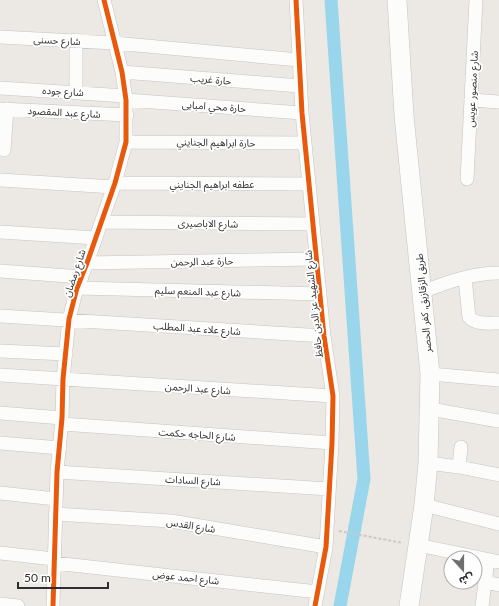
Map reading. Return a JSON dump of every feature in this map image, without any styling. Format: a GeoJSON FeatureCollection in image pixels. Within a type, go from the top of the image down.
{"type":"FeatureCollection","features":[{"type":"Feature","properties":{"kind":"main road","name":"طريق الزقازيق, كفر الحصر"},"geometry":{"type":"LineString","coordinates":[[397,0],[404,116],[430,374],[428,463],[424,505],[408,606]]}},
{"type":"Feature","properties":{"kind":"street","name":"شارع رمضان"},"geometry":{"type":"LineString","coordinates":[[56,606],[54,561],[57,472],[62,421],[63,379],[70,319],[79,282],[115,185],[126,142],[127,115],[122,72],[104,0]]}},
{"type":"Feature","properties":{"kind":"street"},"geometry":{"type":"LineString","coordinates":[[286,0],[296,0]]}},
{"type":"Feature","properties":{"kind":"street","name":"شارع الشهيد عز الدين حافظ"},"geometry":{"type":"LineString","coordinates":[[296,0],[302,113],[324,336],[333,396],[332,444],[326,547],[315,606]]}},
{"type":"Feature","properties":{"kind":"street","name":"شارع منصور عويس"},"geometry":{"type":"LineString","coordinates":[[467,178],[476,0]]}},
{"type":"Feature","properties":{"kind":"street","name":"شارع حسنى"},"geometry":{"type":"LineString","coordinates":[[0,37],[114,43]]}},
{"type":"Feature","properties":{"kind":"street"},"geometry":{"type":"LineString","coordinates":[[76,40],[76,92]]}},
{"type":"Feature","properties":{"kind":"street"},"geometry":{"type":"LineString","coordinates":[[114,43],[299,60]]}},
{"type":"Feature","properties":{"kind":"street","name":"حارة غريب"},"geometry":{"type":"LineString","coordinates":[[122,72],[300,86]]}},
{"type":"Feature","properties":{"kind":"street","name":"شارع جوده"},"geometry":{"type":"LineString","coordinates":[[0,88],[76,92],[126,98]]}},
{"type":"Feature","properties":{"kind":"street","name":"حارة محي امبابى"},"geometry":{"type":"LineString","coordinates":[[126,98],[302,113]]}},
{"type":"Feature","properties":{"kind":"street"},"geometry":{"type":"LineString","coordinates":[[471,100],[499,102]]}},
{"type":"Feature","properties":{"kind":"street"},"geometry":{"type":"LineString","coordinates":[[3,109],[4,150]]}},
{"type":"Feature","properties":{"kind":"street","name":"شارع عبد المقصود"},"geometry":{"type":"LineString","coordinates":[[3,109],[127,115]]}},
{"type":"Feature","properties":{"kind":"street","name":"حارة ابراهيم الجنايني"},"geometry":{"type":"LineString","coordinates":[[126,142],[305,143]]}},
{"type":"Feature","properties":{"kind":"street","name":"عطفه ابراهيم الجنايني"},"geometry":{"type":"LineString","coordinates":[[0,180],[115,185],[309,184]]}},
{"type":"Feature","properties":{"kind":"street","name":"شارع الاباصيرى"},"geometry":{"type":"LineString","coordinates":[[102,222],[313,224]]}},
{"type":"Feature","properties":{"kind":"street"},"geometry":{"type":"LineString","coordinates":[[0,232],[96,238]]}},
{"type":"Feature","properties":{"kind":"street","name":"حارة عبد الرحمن"},"geometry":{"type":"LineString","coordinates":[[87,263],[316,259]]}},
{"type":"Feature","properties":{"kind":"street","name":"شارع عبد المنعم سليم"},"geometry":{"type":"LineString","coordinates":[[0,271],[79,282],[320,294]]}},
{"type":"Feature","properties":{"kind":"street"},"geometry":{"type":"LineString","coordinates":[[422,292],[445,283],[465,278],[499,273]]}},
{"type":"Feature","properties":{"kind":"street"},"geometry":{"type":"LineString","coordinates":[[465,278],[469,317],[476,322],[499,323]]}},
{"type":"Feature","properties":{"kind":"street","name":"شارع علاء عبد المطلب"},"geometry":{"type":"LineString","coordinates":[[0,316],[70,319],[324,336]]}},
{"type":"Feature","properties":{"kind":"street"},"geometry":{"type":"LineString","coordinates":[[0,351],[66,354]]}},
{"type":"Feature","properties":{"kind":"street"},"geometry":{"type":"LineString","coordinates":[[430,374],[499,380]]}},
{"type":"Feature","properties":{"kind":"street","name":"شارع عبد الرحمن"},"geometry":{"type":"LineString","coordinates":[[0,375],[333,396]]}},
{"type":"Feature","properties":{"kind":"street"},"geometry":{"type":"LineString","coordinates":[[430,408],[499,421]]}},
{"type":"Feature","properties":{"kind":"street","name":"شارع الحاجه حكمت"},"geometry":{"type":"LineString","coordinates":[[0,414],[62,421],[332,444]]}},
{"type":"Feature","properties":{"kind":"street"},"geometry":{"type":"LineString","coordinates":[[0,443],[60,448]]}},
{"type":"Feature","properties":{"kind":"street"},"geometry":{"type":"LineString","coordinates":[[459,467],[461,447]]}},
{"type":"Feature","properties":{"kind":"street"},"geometry":{"type":"LineString","coordinates":[[428,463],[459,467],[499,475]]}},
{"type":"Feature","properties":{"kind":"street","name":"شارع السادات"},"geometry":{"type":"LineString","coordinates":[[57,472],[329,489]]}},
{"type":"Feature","properties":{"kind":"street"},"geometry":{"type":"LineString","coordinates":[[0,493],[56,499]]}},
{"type":"Feature","properties":{"kind":"street"},"geometry":{"type":"LineString","coordinates":[[424,505],[499,524]]}},
{"type":"Feature","properties":{"kind":"street","name":"شارع القدس"},"geometry":{"type":"LineString","coordinates":[[55,514],[171,521],[326,547]]}},
{"type":"Feature","properties":{"kind":"street"},"geometry":{"type":"LineString","coordinates":[[418,546],[494,561],[485,582],[482,606]]}},
{"type":"Feature","properties":{"kind":"street","name":"شارع احمد عوض"},"geometry":{"type":"LineString","coordinates":[[0,553],[54,561],[318,592]]}},
{"type":"Feature","properties":{"kind":"street"},"geometry":{"type":"LineString","coordinates":[[485,582],[499,585]]}},
{"type":"Feature","properties":{"kind":"street"},"geometry":{"type":"LineString","coordinates":[[0,604],[18,606]]}},
{"type":"Feature","properties":{"kind":"path"},"geometry":{"type":"LineString","coordinates":[[344,532],[398,542]]}},
{"type":"Feature","properties":{"kind":"waterway"},"geometry":{"type":"LineString","coordinates":[[331,0],[364,479],[340,606]]}},
{"type":"Feature","properties":{"kind":"cycle path"},"geometry":{"type":"LineString","coordinates":[[53,606],[57,472],[62,418],[63,379],[69,319],[77,288],[115,183],[126,142],[126,100],[122,72],[104,0]]}},
{"type":"Feature","properties":{"kind":"cycle path"},"geometry":{"type":"LineString","coordinates":[[296,0],[302,113],[324,336],[333,396],[326,547],[315,606]]}}]}
